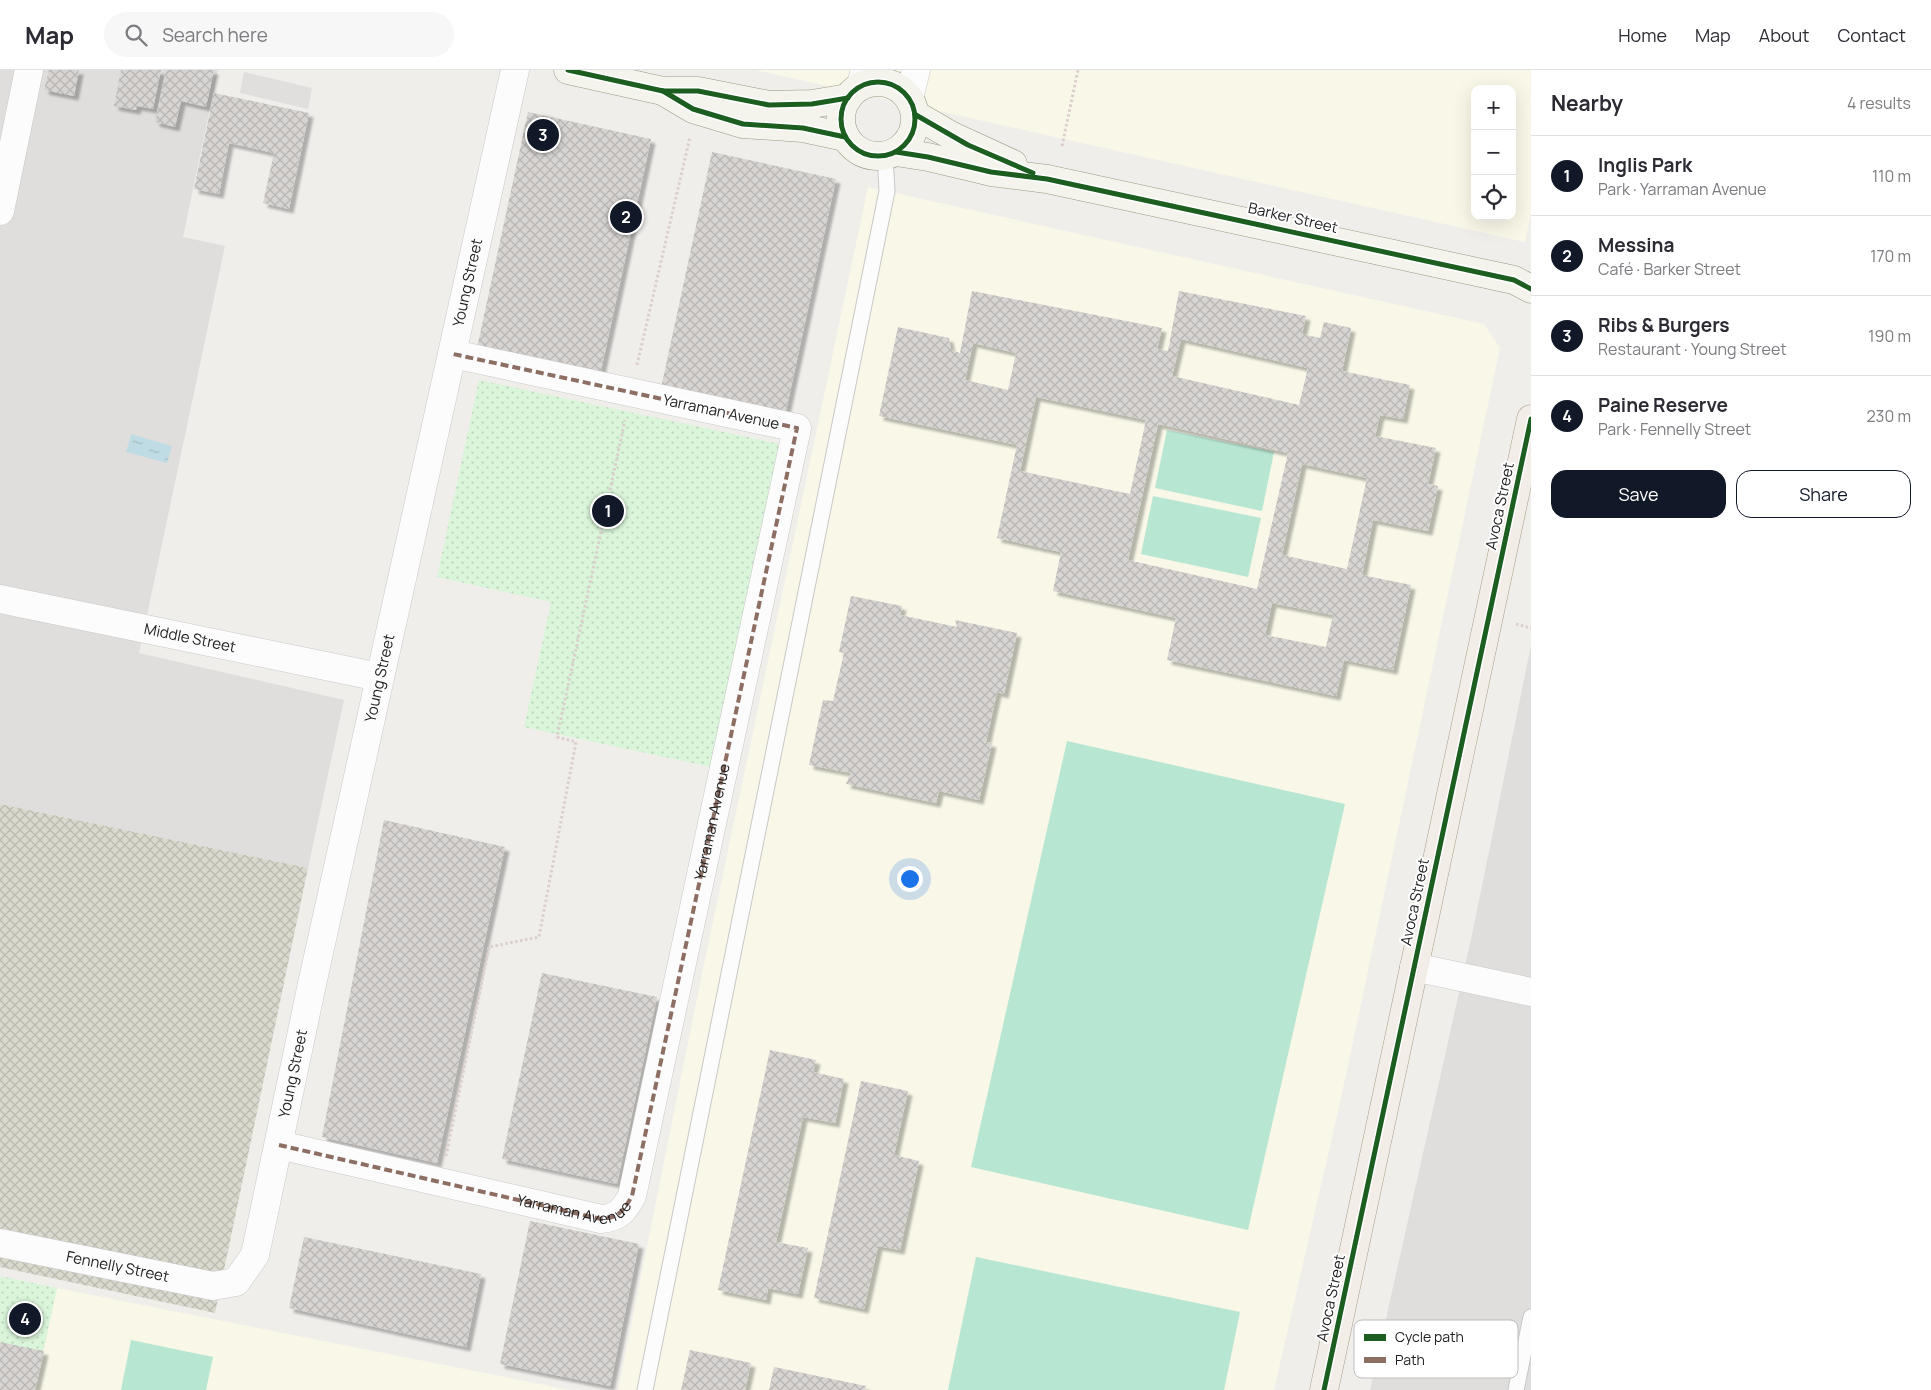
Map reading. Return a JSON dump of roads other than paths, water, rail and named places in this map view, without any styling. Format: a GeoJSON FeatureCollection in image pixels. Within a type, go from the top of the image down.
{"type":"FeatureCollection","features":[{"type":"Feature","properties":{"kind":"main road"},"geometry":{"type":"LineString","coordinates":[[568,70],[663,91],[698,91],[769,105],[812,104],[858,84],[871,82],[892,84],[902,90],[912,106],[912,135],[905,145],[890,154],[873,156],[861,153],[852,146],[845,136],[841,125],[841,113],[844,102],[858,84]]}},
{"type":"Feature","properties":{"kind":"main road"},"geometry":{"type":"LineString","coordinates":[[663,91],[693,109],[743,124],[803,128],[845,136]]}},
{"type":"Feature","properties":{"kind":"main road","name":"Barker Street"},"geometry":{"type":"LineString","coordinates":[[912,106],[968,145],[1047,178]]}},
{"type":"Feature","properties":{"kind":"main road","name":"Barker Street"},"geometry":{"type":"LineString","coordinates":[[890,154],[928,157],[991,172],[1047,178],[1514,280],[1531,289]]}},
{"type":"Feature","properties":{"kind":"main road","name":"Avoca Street"},"geometry":{"type":"LineString","coordinates":[[1324,1390],[1531,420]]}},
{"type":"Feature","properties":{"kind":"street"},"geometry":{"type":"LineString","coordinates":[[0,211],[29,70]]}},
{"type":"Feature","properties":{"kind":"street","name":"Young Street"},"geometry":{"type":"LineString","coordinates":[[236,1282],[255,1256],[379,677],[453,354],[515,70]]}},
{"type":"Feature","properties":{"kind":"street"},"geometry":{"type":"LineString","coordinates":[[912,106],[916,70]]}},
{"type":"Feature","properties":{"kind":"street","name":"Yarraman Avenue"},"geometry":{"type":"LineString","coordinates":[[279,1145],[601,1219],[611,1218],[624,1210],[632,1196],[797,428],[453,354]]}},
{"type":"Feature","properties":{"kind":"street","name":"Middle Street"},"geometry":{"type":"LineString","coordinates":[[0,599],[379,677]]}},
{"type":"Feature","properties":{"kind":"street"},"geometry":{"type":"LineString","coordinates":[[1414,967],[1531,992]]}},
{"type":"Feature","properties":{"kind":"street","name":"Fennelly Street"},"geometry":{"type":"LineString","coordinates":[[0,1243],[186,1282],[214,1286],[236,1282]]}},
{"type":"Feature","properties":{"kind":"lane"},"geometry":{"type":"LineString","coordinates":[[644,1390],[887,191],[890,154]]}},
{"type":"Feature","properties":{"kind":"lane"},"geometry":{"type":"LineString","coordinates":[[1516,1390],[1531,1317]]}},
{"type":"Feature","properties":{"kind":"water"},"geometry":{"type":"Polygon","coordinates":[[[131,434],[172,446],[167,463],[126,452],[131,434]]]}},
{"type":"Feature","properties":{"kind":"place","name":"Ribs & Burgers"},"geometry":{"type":"Point","coordinates":[543,135]}},
{"type":"Feature","properties":{"kind":"place","name":"Messina"},"geometry":{"type":"Point","coordinates":[626,217]}},
{"type":"Feature","properties":{"kind":"place","name":"Inglis Park"},"geometry":{"type":"Point","coordinates":[608,511]}},
{"type":"Feature","properties":{"kind":"place","name":"Paine Reserve"},"geometry":{"type":"Point","coordinates":[25,1319]}}]}
